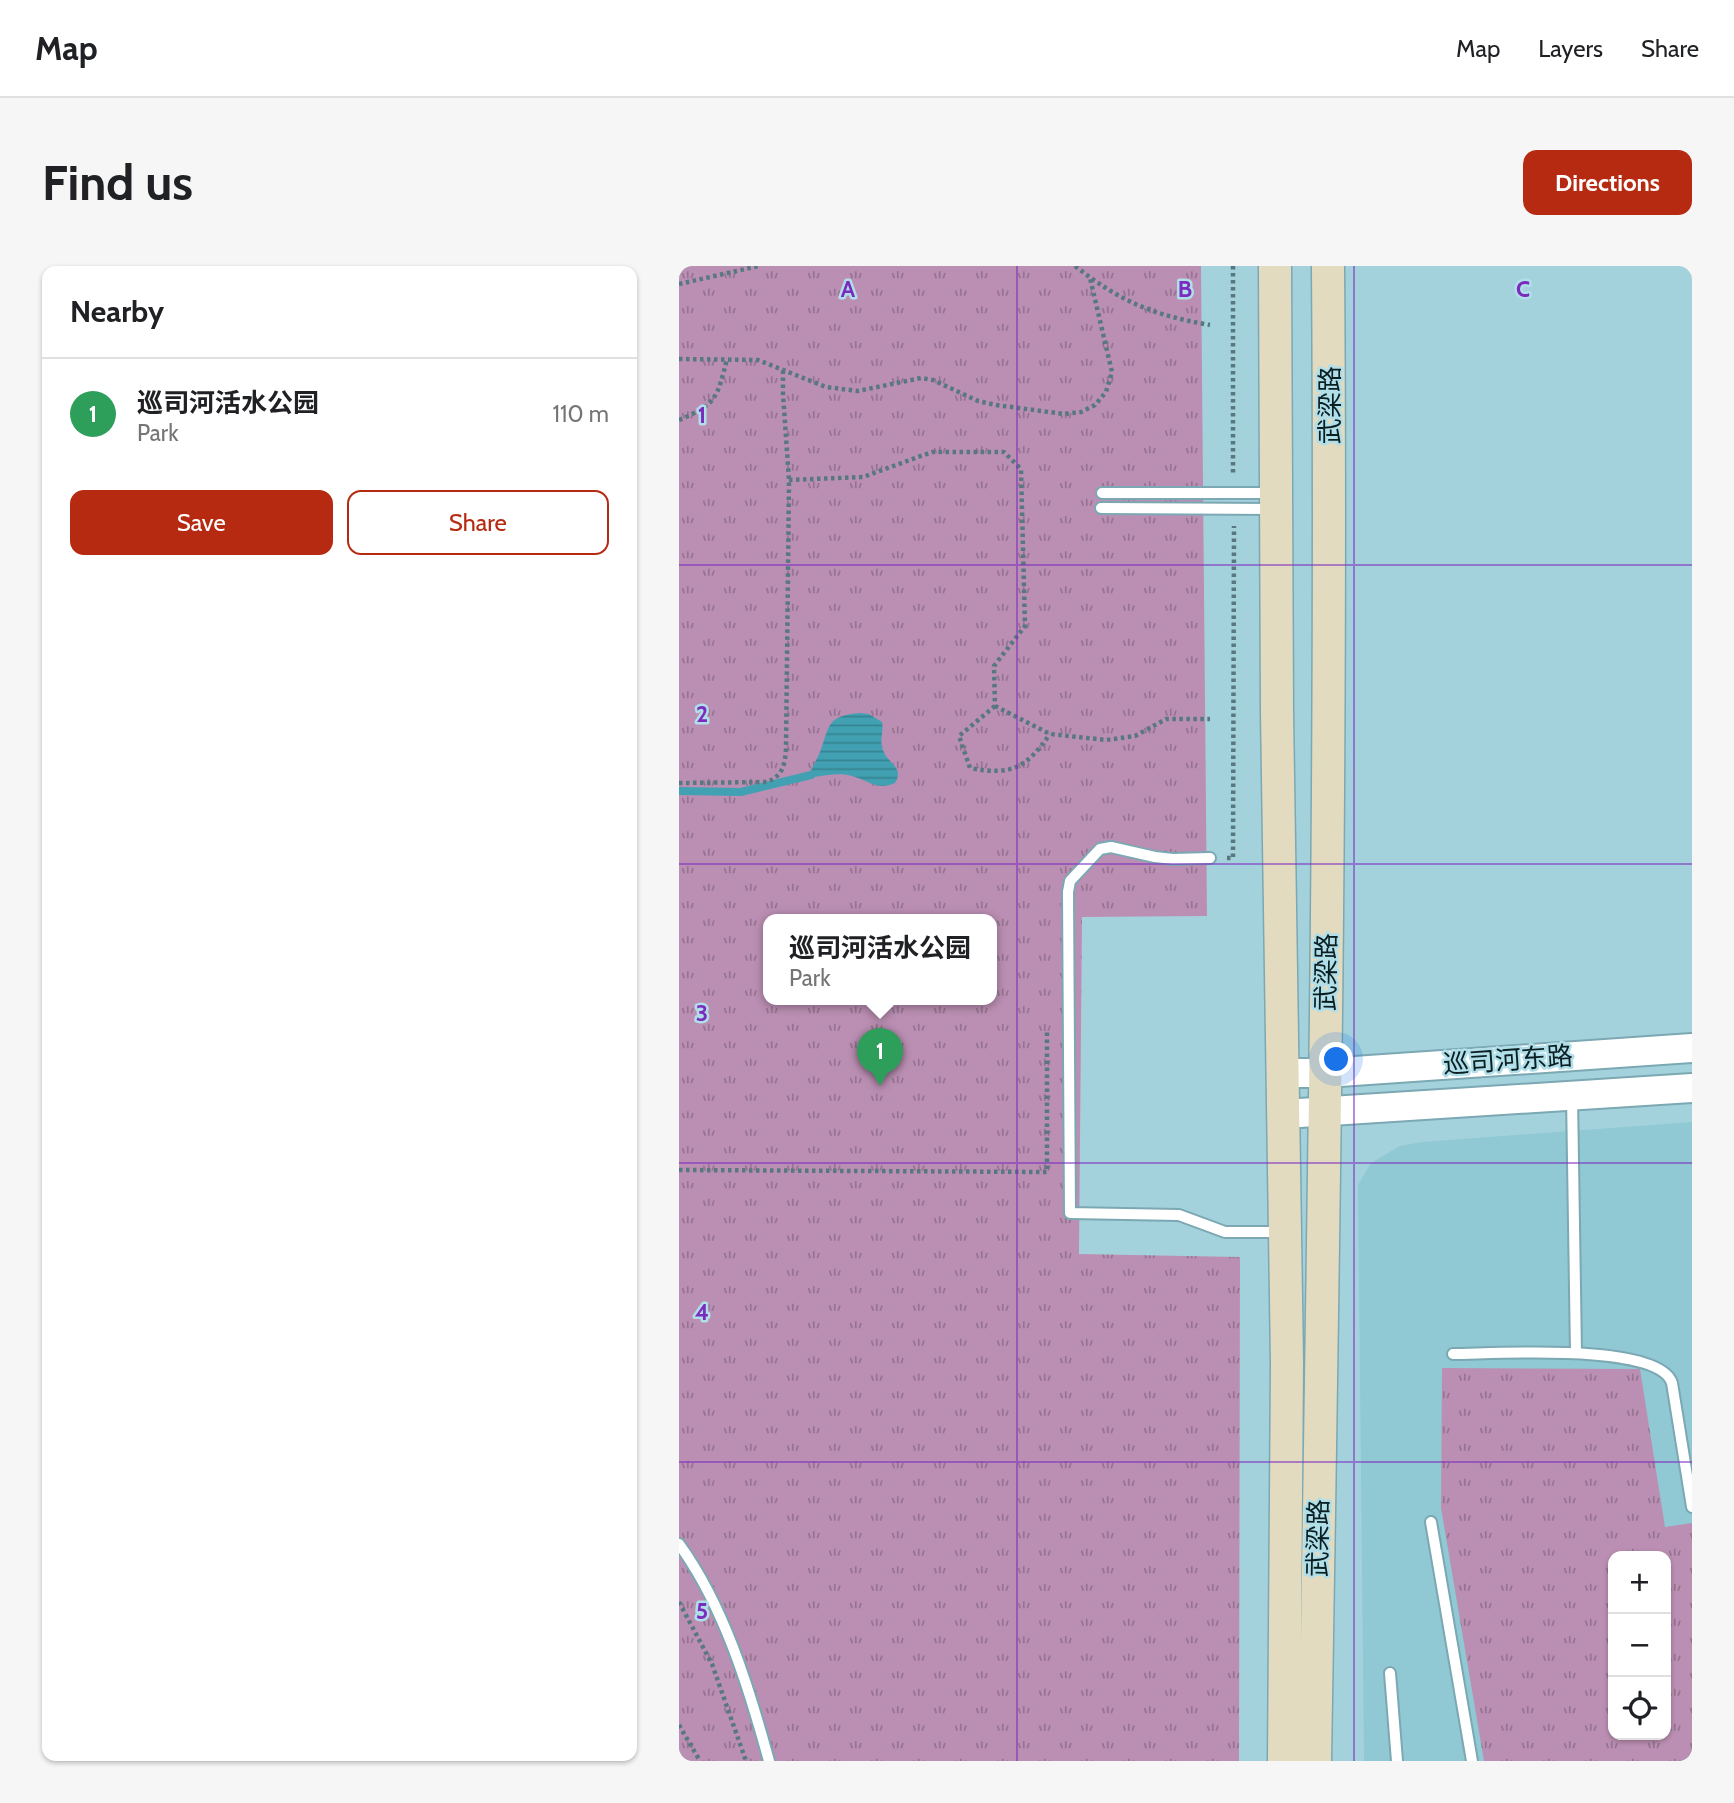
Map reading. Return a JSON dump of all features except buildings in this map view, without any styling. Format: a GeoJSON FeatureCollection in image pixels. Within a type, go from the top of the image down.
{"type":"FeatureCollection","features":[{"type":"Feature","properties":{"kind":"main road","name":"武梁路"},"geometry":{"type":"LineString","coordinates":[[1275,266],[1287,1363],[1285,1761]]}},
{"type":"Feature","properties":{"kind":"main road","name":"武梁路"},"geometry":{"type":"LineString","coordinates":[[1315,1761],[1331,538],[1328,266]]}},
{"type":"Feature","properties":{"kind":"street","name":"巡司河东路"},"geometry":{"type":"LineString","coordinates":[[1283,1073],[1325,1073],[1692,1048]]}},
{"type":"Feature","properties":{"kind":"street","name":"巡司河东路"},"geometry":{"type":"LineString","coordinates":[[1284,1114],[1692,1088]]}},
{"type":"Feature","properties":{"kind":"lane"},"geometry":{"type":"LineString","coordinates":[[1102,493],[1233,493],[1276,501]]}},
{"type":"Feature","properties":{"kind":"lane"},"geometry":{"type":"LineString","coordinates":[[1101,508],[1234,509],[1276,501]]}},
{"type":"Feature","properties":{"kind":"lane"},"geometry":{"type":"LineString","coordinates":[[1210,858],[1156,857],[1111,847],[1100,849],[1070,881],[1070,1213],[1179,1215],[1225,1232],[1286,1232]]}},
{"type":"Feature","properties":{"kind":"lane"},"geometry":{"type":"LineString","coordinates":[[1572,1096],[1576,1353]]}},
{"type":"Feature","properties":{"kind":"lane"},"geometry":{"type":"LineString","coordinates":[[1453,1354],[1576,1353],[1638,1360],[1664,1370],[1670,1375],[1692,1507]]}},
{"type":"Feature","properties":{"kind":"lane"},"geometry":{"type":"LineString","coordinates":[[1430,1522],[1472,1761]]}},
{"type":"Feature","properties":{"kind":"lane"},"geometry":{"type":"LineString","coordinates":[[679,1544],[711,1594],[769,1761]]}},
{"type":"Feature","properties":{"kind":"lane"},"geometry":{"type":"LineString","coordinates":[[1389,1672],[1397,1761]]}},
{"type":"Feature","properties":{"kind":"path"},"geometry":{"type":"LineString","coordinates":[[679,284],[759,266]]}},
{"type":"Feature","properties":{"kind":"path"},"geometry":{"type":"LineString","coordinates":[[1075,266],[1118,297],[1157,314],[1210,324]]}},
{"type":"Feature","properties":{"kind":"path"},"geometry":{"type":"LineString","coordinates":[[1233,266],[1233,493]]}},
{"type":"Feature","properties":{"kind":"path"},"geometry":{"type":"LineString","coordinates":[[679,359],[758,359],[826,387],[844,390],[858,391],[921,378],[933,380],[978,401],[996,405],[1064,414],[1081,412],[1095,405],[1107,392],[1112,372],[1090,278]]}},
{"type":"Feature","properties":{"kind":"path"},"geometry":{"type":"LineString","coordinates":[[679,420],[706,407],[714,399],[727,359]]}},
{"type":"Feature","properties":{"kind":"path"},"geometry":{"type":"LineString","coordinates":[[679,783],[767,782],[774,780],[783,769],[786,735],[789,480],[783,369]]}},
{"type":"Feature","properties":{"kind":"path"},"geometry":{"type":"LineString","coordinates":[[789,480],[863,477],[932,452],[1004,452],[1021,469],[1025,626],[994,666],[995,706]]}},
{"type":"Feature","properties":{"kind":"path"},"geometry":{"type":"LineString","coordinates":[[1210,858],[1233,858],[1234,509]]}},
{"type":"Feature","properties":{"kind":"path"},"geometry":{"type":"LineString","coordinates":[[995,706],[959,736],[970,768],[996,771],[1018,766],[1036,754],[1050,734]]}},
{"type":"Feature","properties":{"kind":"path"},"geometry":{"type":"LineString","coordinates":[[995,706],[1050,734],[1106,740],[1125,739],[1166,719],[1210,719]]}},
{"type":"Feature","properties":{"kind":"path"},"geometry":{"type":"LineString","coordinates":[[679,1170],[1047,1171],[1047,1032]]}},
{"type":"Feature","properties":{"kind":"path"},"geometry":{"type":"LineString","coordinates":[[679,1602],[712,1664],[746,1761]]}},
{"type":"Feature","properties":{"kind":"path"},"geometry":{"type":"LineString","coordinates":[[679,1725],[700,1761]]}},
{"type":"Feature","properties":{"kind":"shaded area"},"geometry":{"type":"Polygon","coordinates":[[[869,714],[882,722],[882,746],[898,773],[895,783],[878,786],[843,774],[813,777],[810,772],[831,724],[840,717],[869,714]]]}},
{"type":"Feature","properties":{"kind":"shaded area"},"geometry":{"type":"Polygon","coordinates":[[[1692,1122],[1692,1761],[1364,1761],[1358,1185],[1371,1163],[1400,1146],[1422,1142],[1692,1122]]]}},
{"type":"Feature","properties":{"kind":"green space"},"geometry":{"type":"Polygon","coordinates":[[[679,266],[1201,266],[1207,916],[1082,917],[1079,1254],[1240,1257],[1239,1761],[679,1761],[679,266]]]}},
{"type":"Feature","properties":{"kind":"green space"},"geometry":{"type":"Polygon","coordinates":[[[1442,1368],[1640,1369],[1665,1527],[1692,1523],[1692,1761],[1484,1761],[1441,1508],[1442,1368]]]}},
{"type":"Feature","properties":{"kind":"waterway"},"geometry":{"type":"LineString","coordinates":[[679,791],[741,792],[811,775]]}},
{"type":"Feature","properties":{"kind":"place","name":"巡司河活水公园"},"geometry":{"type":"Point","coordinates":[880,1086]}}]}
